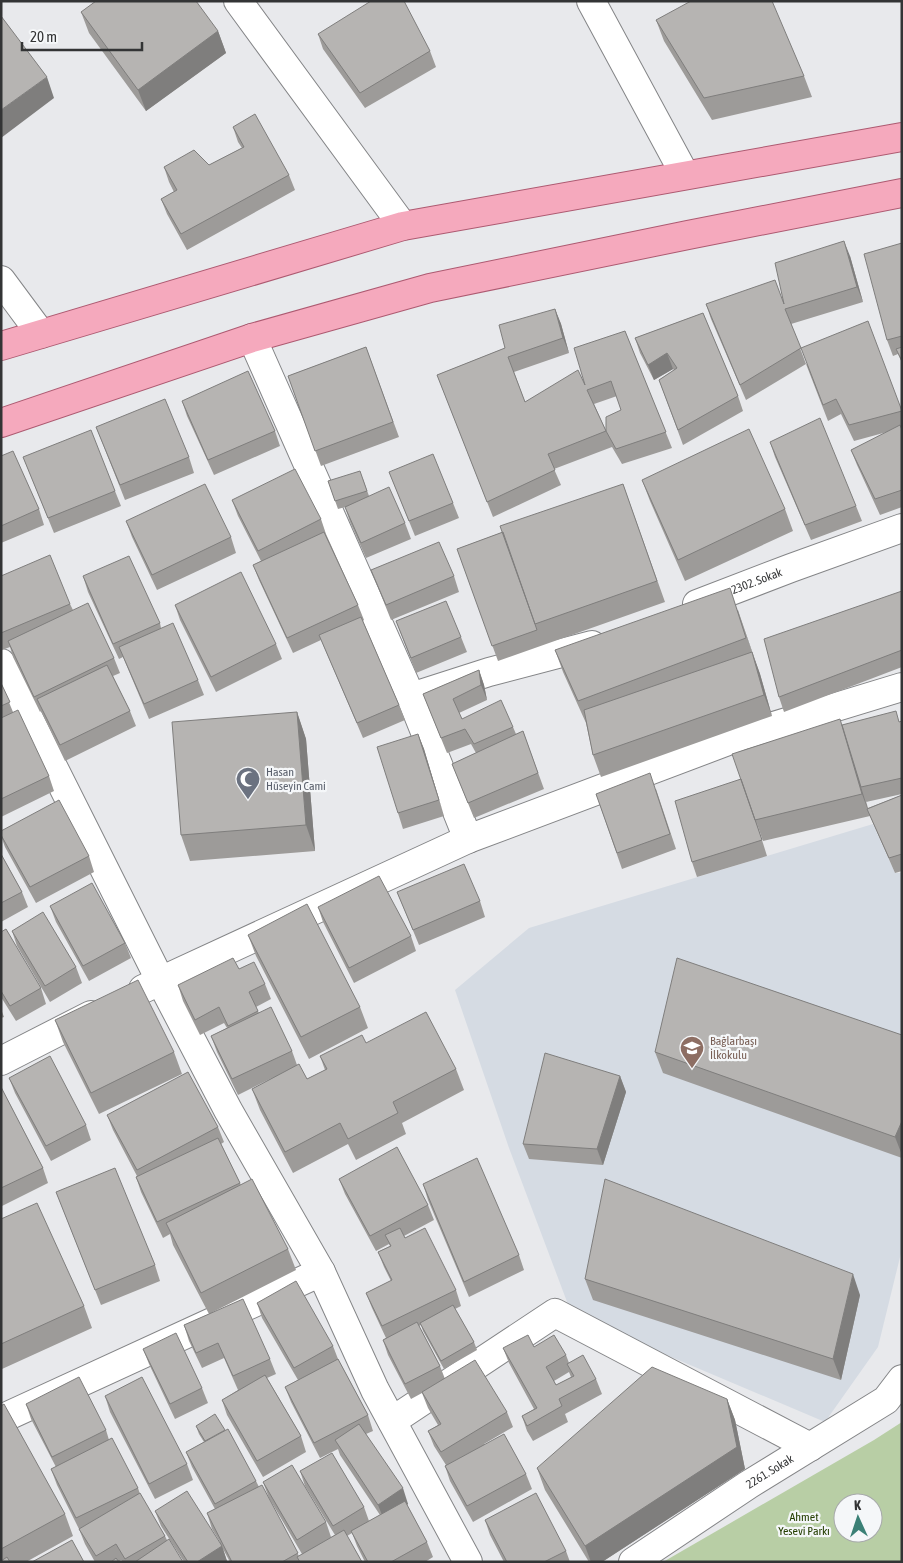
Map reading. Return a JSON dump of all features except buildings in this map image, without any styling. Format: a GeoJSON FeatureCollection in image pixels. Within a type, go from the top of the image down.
{"type":"FeatureCollection","features":[{"type":"Feature","properties":{"kind":"main road"},"geometry":{"type":"LineString","coordinates":[[1,346],[403,226],[902,137]]}},
{"type":"Feature","properties":{"kind":"main road"},"geometry":{"type":"LineString","coordinates":[[1,423],[252,338],[430,288],[902,193]]}},
{"type":"Feature","properties":{"kind":"street"},"geometry":{"type":"LineString","coordinates":[[238,1],[403,226]]}},
{"type":"Feature","properties":{"kind":"street"},"geometry":{"type":"LineString","coordinates":[[591,1],[685,175]]}},
{"type":"Feature","properties":{"kind":"street"},"geometry":{"type":"LineString","coordinates":[[1,280],[41,334]]}},
{"type":"Feature","properties":{"kind":"street"},"geometry":{"type":"LineString","coordinates":[[252,338],[411,697],[468,839]]}},
{"type":"Feature","properties":{"kind":"street","name":"2302. Sokak"},"geometry":{"type":"LineString","coordinates":[[674,613],[902,528]]}},
{"type":"Feature","properties":{"kind":"street"},"geometry":{"type":"LineString","coordinates":[[411,697],[489,672],[585,648],[612,638]]}},
{"type":"Feature","properties":{"kind":"street"},"geometry":{"type":"LineString","coordinates":[[1,664],[160,980],[228,1110],[322,1272],[375,1390],[468,1562]]}},
{"type":"Feature","properties":{"kind":"street"},"geometry":{"type":"LineString","coordinates":[[1,1060],[160,980],[468,839],[744,734],[902,687]]}},
{"type":"Feature","properties":{"kind":"street"},"geometry":{"type":"LineString","coordinates":[[46,816],[72,802]]}},
{"type":"Feature","properties":{"kind":"street"},"geometry":{"type":"LineString","coordinates":[[1,1419],[322,1272]]}},
{"type":"Feature","properties":{"kind":"street"},"geometry":{"type":"LineString","coordinates":[[392,1421],[555,1314],[810,1447]]}},
{"type":"Feature","properties":{"kind":"street","name":"2261. Sokak"},"geometry":{"type":"LineString","coordinates":[[633,1562],[748,1485],[886,1400],[902,1379]]}},
{"type":"Feature","properties":{"kind":"shaded area","name":"Bağlarbaşı İlkokulu"},"geometry":{"type":"Polygon","coordinates":[[[873,824],[895,873],[902,873],[902,1249],[878,1347],[825,1422],[572,1315],[509,1148],[455,990],[529,928],[873,824]]]}},
{"type":"Feature","properties":{"kind":"green space","name":"Ahmet Yesevi Parkı"},"geometry":{"type":"Polygon","coordinates":[[[902,1422],[902,1562],[663,1562],[874,1440],[902,1422]]]}},
{"type":"Feature","properties":{"kind":"place","name":"Hasan Hüseyin Cami"},"geometry":{"type":"Point","coordinates":[248,800]}},
{"type":"Feature","properties":{"kind":"place","name":"Bağlarbaşı İlkokulu"},"geometry":{"type":"Point","coordinates":[692,1069]}}]}
